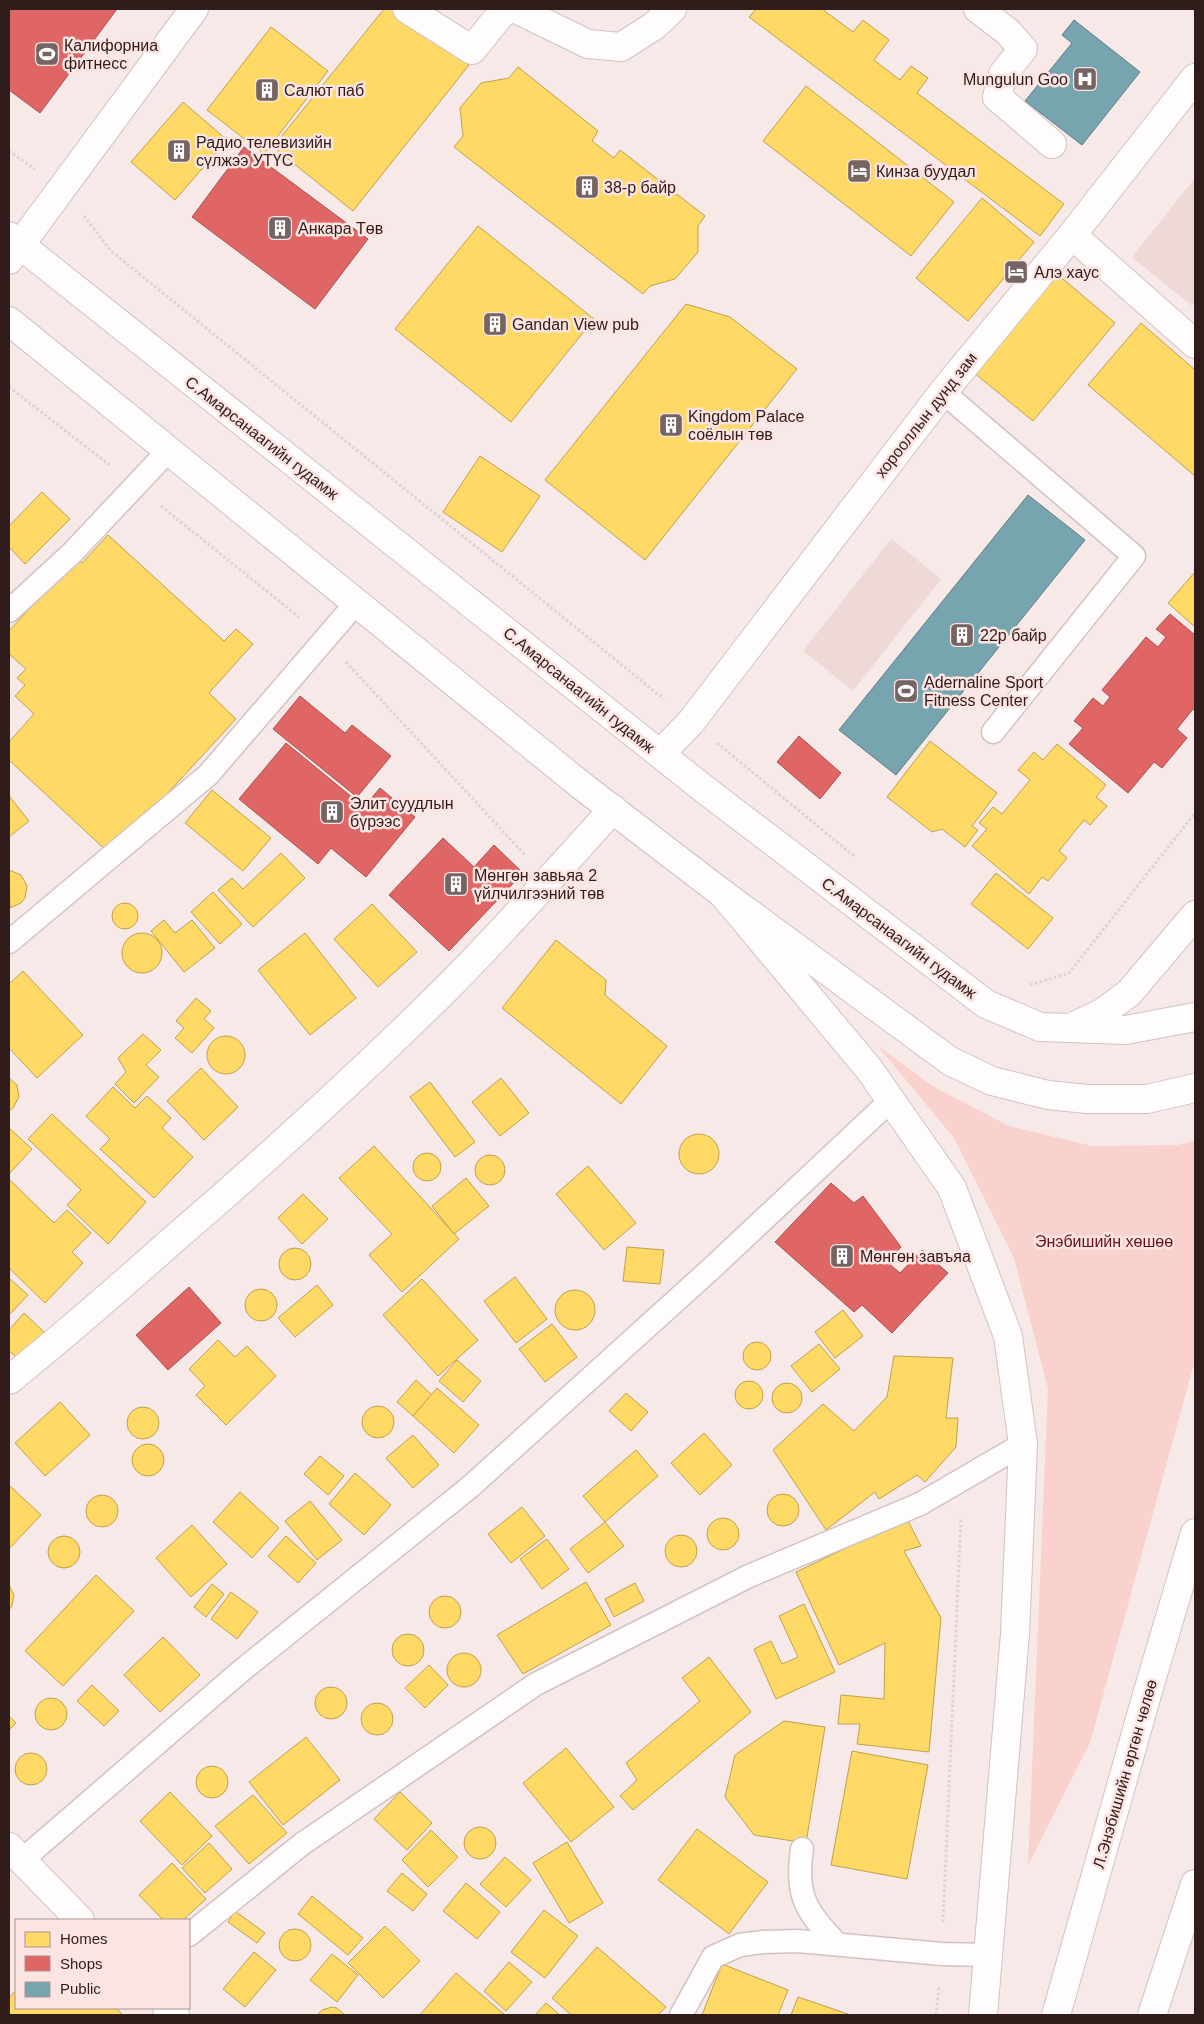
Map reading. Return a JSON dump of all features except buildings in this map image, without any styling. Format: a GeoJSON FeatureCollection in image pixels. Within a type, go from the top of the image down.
{"type":"FeatureCollection","features":[{"type":"Feature","properties":{"kind":"main road"},"geometry":{"type":"LineString","coordinates":[[13,247],[62,187],[194,9]]}},
{"type":"Feature","properties":{"kind":"main road"},"geometry":{"type":"LineString","coordinates":[[407,9],[472,50],[488,32],[493,22],[506,9]]}},
{"type":"Feature","properties":{"kind":"main road"},"geometry":{"type":"LineString","coordinates":[[516,9],[588,44],[621,46],[654,26],[672,9]]}},
{"type":"Feature","properties":{"kind":"main road"},"geometry":{"type":"LineString","coordinates":[[978,9],[1008,32],[1023,49],[1004,74],[997,97],[1052,144]]}},
{"type":"Feature","properties":{"kind":"main road","name":"хорооллын дунд зам"},"geometry":{"type":"LineString","coordinates":[[660,754],[691,722],[943,392],[1072,235],[1195,78]]}},
{"type":"Feature","properties":{"kind":"main road"},"geometry":{"type":"LineString","coordinates":[[1072,235],[1195,344]]}},
{"type":"Feature","properties":{"kind":"main road","name":"С.Амарсанаагийн гудамж"},"geometry":{"type":"LineString","coordinates":[[13,247],[660,754],[986,1004],[1040,1027],[1126,1030],[1195,1017]]}},
{"type":"Feature","properties":{"kind":"main road"},"geometry":{"type":"LineString","coordinates":[[9,321],[612,809],[723,894],[950,1061],[992,1081],[1048,1095],[1087,1099],[1147,1099],[1195,1088]]}},
{"type":"Feature","properties":{"kind":"main road"},"geometry":{"type":"LineString","coordinates":[[9,1380],[97,1307],[280,1147],[446,989],[549,880],[612,809]]}},
{"type":"Feature","properties":{"kind":"main road"},"geometry":{"type":"LineString","coordinates":[[723,894],[869,1069],[952,1188],[1008,1336],[1023,1444],[1015,1634],[986,1955],[983,2015]]}},
{"type":"Feature","properties":{"kind":"main road"},"geometry":{"type":"LineString","coordinates":[[1072,1028],[1102,1013],[1129,993],[1195,915]]}},
{"type":"Feature","properties":{"kind":"main road","name":"Л.Энэбишийн өргөн чөлөө"},"geometry":{"type":"LineString","coordinates":[[1056,2015],[1195,1533]]}},
{"type":"Feature","properties":{"kind":"main road"},"geometry":{"type":"LineString","coordinates":[[15,1854],[79,1919]]}},
{"type":"Feature","properties":{"kind":"main road"},"geometry":{"type":"LineString","coordinates":[[1152,2015],[1195,1884]]}},
{"type":"Feature","properties":{"kind":"lane"},"geometry":{"type":"LineString","coordinates":[[943,392],[1134,556],[993,732]]}},
{"type":"Feature","properties":{"kind":"lane"},"geometry":{"type":"LineString","coordinates":[[9,611],[72,553],[168,451]]}},
{"type":"Feature","properties":{"kind":"lane"},"geometry":{"type":"LineString","coordinates":[[9,942],[208,775],[356,603]]}},
{"type":"Feature","properties":{"kind":"lane"},"geometry":{"type":"LineString","coordinates":[[15,1854],[470,1487],[706,1274],[890,1101]]}},
{"type":"Feature","properties":{"kind":"lane"},"geometry":{"type":"LineString","coordinates":[[190,1934],[302,1844],[536,1684],[749,1576],[920,1504],[1023,1444]]}},
{"type":"Feature","properties":{"kind":"lane"},"geometry":{"type":"LineString","coordinates":[[802,1849],[799,1877],[804,1901],[817,1922],[837,1944]]}},
{"type":"Feature","properties":{"kind":"lane"},"geometry":{"type":"LineString","coordinates":[[681,2015],[713,1957],[740,1945],[798,1941],[942,1954],[986,1955]]}},
{"type":"Feature","properties":{"kind":"path"},"geometry":{"type":"LineString","coordinates":[[62,187],[111,251],[691,722],[860,862]]}},
{"type":"Feature","properties":{"kind":"path"},"geometry":{"type":"LineString","coordinates":[[9,387],[135,485],[325,639],[549,880]]}},
{"type":"Feature","properties":{"kind":"path"},"geometry":{"type":"LineString","coordinates":[[1023,987],[1069,973],[1195,813]]}},
{"type":"Feature","properties":{"kind":"path"},"geometry":{"type":"LineString","coordinates":[[936,2015],[942,1954],[962,1481]]}},
{"type":"Feature","properties":{"kind":"shaded area"},"geometry":{"type":"Polygon","coordinates":[[[1195,178],[1195,302],[1192,306],[1132,257],[1195,178]]]}},
{"type":"Feature","properties":{"kind":"shaded area"},"geometry":{"type":"Polygon","coordinates":[[[891,539],[941,579],[853,691],[803,651],[891,539]]]}},
{"type":"Feature","properties":{"kind":"green space","name":"Энэбишийн хөшөө"},"geometry":{"type":"Polygon","coordinates":[[[877,1045],[934,1087],[1009,1126],[1092,1146],[1177,1145],[1195,1141],[1195,1360],[1090,1743],[1028,1865],[1048,1389],[1014,1258],[954,1138],[877,1045]]]}},
{"type":"Feature","properties":{"kind":"place","name":"Калифорниа фитнесс"},"geometry":{"type":"Point","coordinates":[47,54]}},
{"type":"Feature","properties":{"kind":"place","name":"Mungulun Goo"},"geometry":{"type":"Point","coordinates":[1085,79]}},
{"type":"Feature","properties":{"kind":"place","name":"Салют паб"},"geometry":{"type":"Point","coordinates":[267,90]}},
{"type":"Feature","properties":{"kind":"place","name":"Радио телевизийн сүлжээ УТҮС"},"geometry":{"type":"Point","coordinates":[179,151]}},
{"type":"Feature","properties":{"kind":"place","name":"Кинза буудал"},"geometry":{"type":"Point","coordinates":[859,171]}},
{"type":"Feature","properties":{"kind":"place","name":"38-р байр"},"geometry":{"type":"Point","coordinates":[587,187]}},
{"type":"Feature","properties":{"kind":"place","name":"Анкара Төв"},"geometry":{"type":"Point","coordinates":[280,228]}},
{"type":"Feature","properties":{"kind":"place","name":"Алэ хаус"},"geometry":{"type":"Point","coordinates":[1016,272]}},
{"type":"Feature","properties":{"kind":"place","name":"Gandan View pub"},"geometry":{"type":"Point","coordinates":[495,324]}},
{"type":"Feature","properties":{"kind":"place","name":"Kingdom Palace соёлын төв"},"geometry":{"type":"Point","coordinates":[671,425]}},
{"type":"Feature","properties":{"kind":"place","name":"22р байр"},"geometry":{"type":"Point","coordinates":[962,635]}},
{"type":"Feature","properties":{"kind":"place","name":"Adernaline Sport Fitness Center"},"geometry":{"type":"Point","coordinates":[906,691]}},
{"type":"Feature","properties":{"kind":"place","name":"Элит суудлын бүрээс"},"geometry":{"type":"Point","coordinates":[332,812]}},
{"type":"Feature","properties":{"kind":"place","name":"Мөнгөн завьяа 2 үйлчилгээний төв"},"geometry":{"type":"Point","coordinates":[456,884]}},
{"type":"Feature","properties":{"kind":"place","name":"Мөнгөн завъяа"},"geometry":{"type":"Point","coordinates":[842,1256]}}]}
